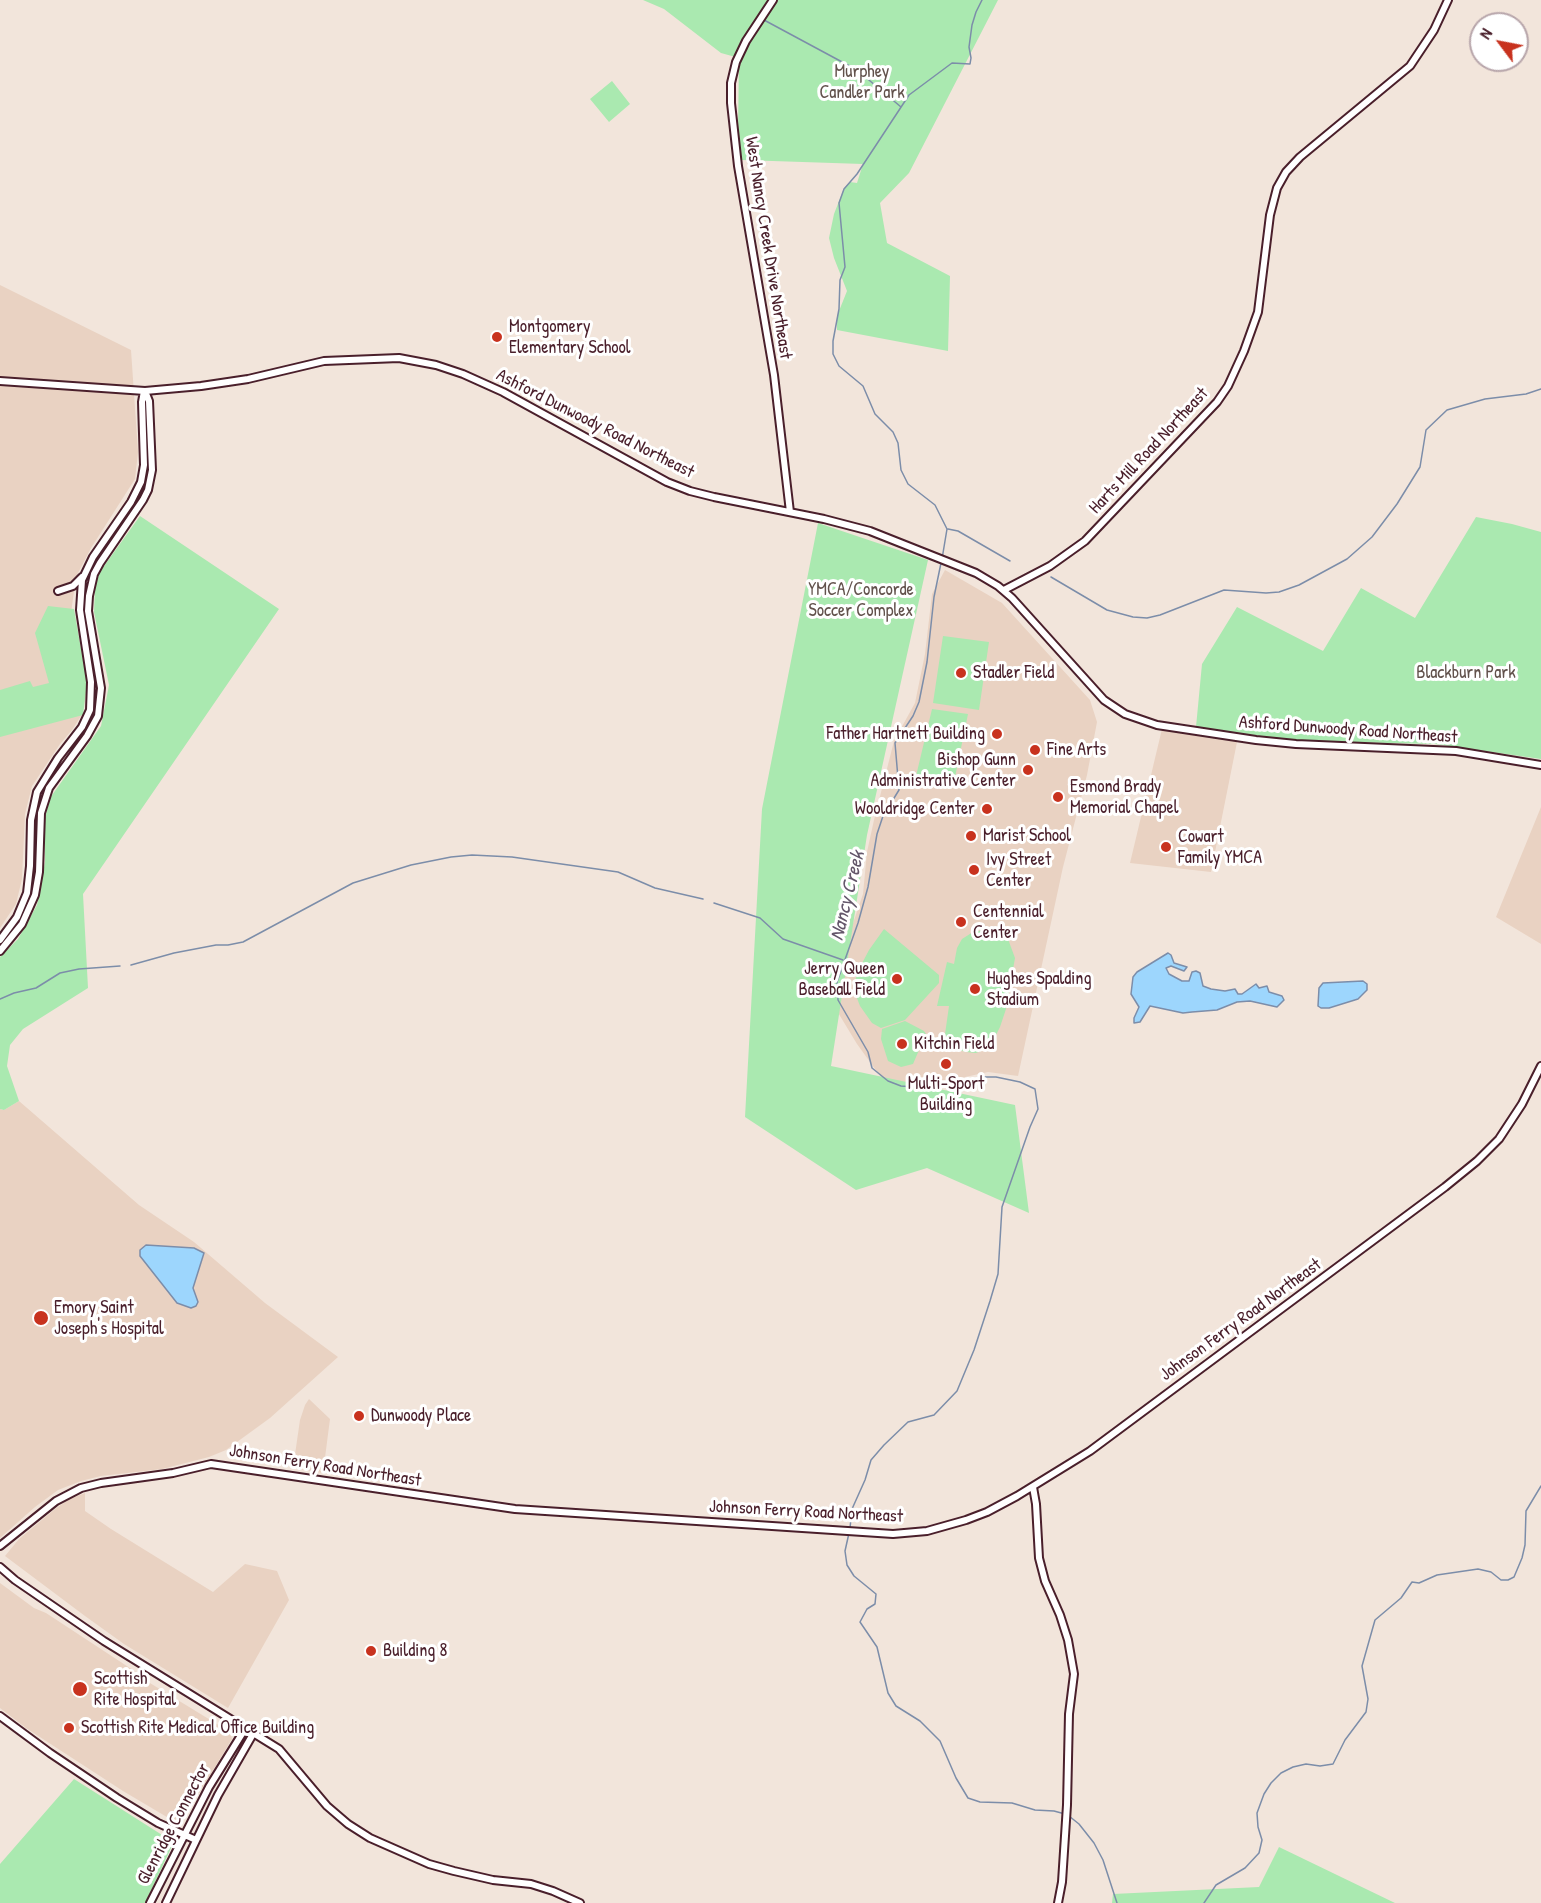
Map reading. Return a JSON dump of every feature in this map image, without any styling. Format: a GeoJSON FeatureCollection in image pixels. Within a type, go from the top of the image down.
{"type":"FeatureCollection","features":[{"type":"Feature","properties":{"kind":"main road","name":"West Nancy Creek Drive Northeast"},"geometry":{"type":"LineString","coordinates":[[773,0],[736,62],[731,83],[730,103],[738,166],[774,375],[790,512]]}},
{"type":"Feature","properties":{"kind":"main road","name":"Harts Mill Road Northeast"},"geometry":{"type":"LineString","coordinates":[[1004,591],[1050,566],[1085,541],[1217,402],[1228,386],[1244,351],[1258,312],[1270,214],[1277,188],[1286,172],[1300,157],[1410,66],[1434,30],[1448,0]]}},
{"type":"Feature","properties":{"kind":"main road","name":"Ashford Dunwoody Road Northeast"},"geometry":{"type":"LineString","coordinates":[[0,381],[145,390],[201,386],[248,379],[324,361],[385,358],[419,361],[463,374],[503,392],[667,482],[690,491],[870,531],[976,573],[1004,591],[1038,624],[1061,654],[1104,700],[1125,714],[1166,726],[1277,743],[1456,752],[1541,765]]}},
{"type":"Feature","properties":{"kind":"main road"},"geometry":{"type":"LineString","coordinates":[[58,591],[73,586],[84,574],[137,493],[144,465],[142,402],[145,390]]}},
{"type":"Feature","properties":{"kind":"main road"},"geometry":{"type":"LineString","coordinates":[[0,951],[22,924],[35,895],[39,872],[41,813],[46,794],[63,766],[87,736],[98,716],[101,688],[88,611],[88,596],[94,574],[100,563],[148,490],[152,470],[149,401],[145,390]]}},
{"type":"Feature","properties":{"kind":"main road"},"geometry":{"type":"LineString","coordinates":[[0,940],[17,916],[27,893],[31,820],[37,792],[58,758],[79,733],[90,710],[91,682],[80,610],[84,574]]}},
{"type":"Feature","properties":{"kind":"main road","name":"Johnson Ferry Road Northeast"},"geometry":{"type":"LineString","coordinates":[[0,1546],[56,1501],[81,1488],[100,1483],[173,1473],[211,1464],[515,1509],[857,1533],[893,1534],[927,1531],[987,1512],[1032,1487],[1110,1436],[1428,1200],[1477,1161],[1498,1138],[1515,1116],[1541,1066]]}},
{"type":"Feature","properties":{"kind":"main road"},"geometry":{"type":"LineString","coordinates":[[1032,1487],[1036,1504],[1039,1558],[1045,1581],[1068,1640],[1074,1674],[1068,1714],[1067,1804],[1062,1882],[1058,1903]]}},
{"type":"Feature","properties":{"kind":"main road"},"geometry":{"type":"LineString","coordinates":[[0,1567],[15,1580],[104,1641],[279,1749],[327,1806],[348,1824],[370,1838],[429,1864],[493,1880],[531,1884],[580,1903]]}},
{"type":"Feature","properties":{"kind":"main road"},"geometry":{"type":"LineString","coordinates":[[0,1716],[117,1798],[158,1822],[196,1840]]}},
{"type":"Feature","properties":{"kind":"main road","name":"Glenridge Connector"},"geometry":{"type":"LineString","coordinates":[[150,1903],[209,1787],[245,1729]]}},
{"type":"Feature","properties":{"kind":"main road","name":"Glenridge Connector"},"geometry":{"type":"LineString","coordinates":[[166,1903],[235,1764],[253,1734]]}},
{"type":"Feature","properties":{"kind":"shaded area"},"geometry":{"type":"Polygon","coordinates":[[[0,285],[131,350],[138,452],[135,479],[91,548],[76,577],[71,613],[87,688],[85,701],[81,716],[32,786],[25,814],[22,879],[16,904],[0,928],[0,285]]]}},
{"type":"Feature","properties":{"kind":"shaded area","name":"Marist School"},"geometry":{"type":"Polygon","coordinates":[[[945,570],[1002,603],[1090,700],[1097,722],[1018,1076],[988,1072],[956,1079],[924,1082],[909,1090],[883,1080],[857,1044],[828,996],[863,894],[867,852],[874,820],[894,741],[915,703],[925,654],[932,594],[945,570]]]}},
{"type":"Feature","properties":{"kind":"shaded area"},"geometry":{"type":"Polygon","coordinates":[[[1162,729],[1237,742],[1211,872],[1130,863],[1162,729]]]}},
{"type":"Feature","properties":{"kind":"shaded area"},"geometry":{"type":"Polygon","coordinates":[[[1541,807],[1541,944],[1496,917],[1541,807]]]}},
{"type":"Feature","properties":{"kind":"shaded area"},"geometry":{"type":"Polygon","coordinates":[[[19,1101],[139,1205],[194,1242],[265,1303],[338,1357],[270,1418],[226,1450],[209,1457],[162,1469],[101,1476],[81,1481],[58,1490],[0,1538],[0,1109],[4,1110],[19,1101]]]}},
{"type":"Feature","properties":{"kind":"shaded area"},"geometry":{"type":"Polygon","coordinates":[[[309,1399],[330,1419],[323,1473],[293,1468],[300,1420],[309,1399]]]}},
{"type":"Feature","properties":{"kind":"shaded area"},"geometry":{"type":"Polygon","coordinates":[[[85,1493],[85,1511],[213,1592],[245,1564],[277,1571],[289,1600],[228,1708],[124,1644],[5,1556],[19,1539],[55,1509],[69,1499],[85,1493]]]}},
{"type":"Feature","properties":{"kind":"shaded area","name":"Scottish Rite Hospital"},"geometry":{"type":"Polygon","coordinates":[[[0,1583],[34,1608],[46,1613],[145,1680],[230,1732],[232,1739],[183,1820],[177,1823],[123,1791],[26,1728],[0,1708],[0,1583]]]}},
{"type":"Feature","properties":{"kind":"green space","name":"Murphey Candler Park"},"geometry":{"type":"Polygon","coordinates":[[[643,0],[998,0],[909,173],[880,203],[887,243],[950,276],[948,351],[837,330],[837,316],[847,291],[829,238],[834,214],[844,188],[850,182],[857,183],[863,164],[742,160],[738,133],[739,58],[721,53],[664,9],[643,0]]]}},
{"type":"Feature","properties":{"kind":"green space"},"geometry":{"type":"Polygon","coordinates":[[[612,81],[630,104],[609,122],[590,99],[612,81]]]}},
{"type":"Feature","properties":{"kind":"green space"},"geometry":{"type":"Polygon","coordinates":[[[140,516],[279,609],[83,894],[88,988],[23,1029],[10,1045],[7,1066],[19,1101],[4,1110],[0,1109],[0,957],[18,939],[37,905],[45,862],[45,818],[50,798],[101,726],[109,685],[94,612],[95,588],[99,573],[140,516]]]}},
{"type":"Feature","properties":{"kind":"green space","name":"Blackburn Park"},"geometry":{"type":"Polygon","coordinates":[[[1476,517],[1541,532],[1541,759],[1435,744],[1296,741],[1196,727],[1202,664],[1237,607],[1323,651],[1361,588],[1415,618],[1476,517]]]}},
{"type":"Feature","properties":{"kind":"green space","name":"YMCA/Concorde Soccer Complex"},"geometry":{"type":"Polygon","coordinates":[[[818,523],[928,560],[867,835],[831,1066],[1015,1105],[1029,1213],[927,1168],[856,1190],[745,1117],[762,809],[818,523]]]}},
{"type":"Feature","properties":{"kind":"green space"},"geometry":{"type":"Polygon","coordinates":[[[48,606],[74,609],[87,683],[83,715],[0,737],[0,690],[30,681],[33,687],[49,683],[35,633],[48,606]]]}},
{"type":"Feature","properties":{"kind":"green space","name":"Stadler Field"},"geometry":{"type":"Polygon","coordinates":[[[943,636],[989,642],[979,710],[933,703],[943,636]]]}},
{"type":"Feature","properties":{"kind":"green space"},"geometry":{"type":"Polygon","coordinates":[[[932,709],[968,714],[954,782],[916,776],[932,709]]]}},
{"type":"Feature","properties":{"kind":"green space","name":"Jerry Queen Baseball Field"},"geometry":{"type":"Polygon","coordinates":[[[884,929],[939,975],[939,983],[905,1020],[881,1028],[872,1023],[860,1006],[853,988],[858,971],[869,950],[884,929]]]}},
{"type":"Feature","properties":{"kind":"green space","name":"Hughes Spalding Stadium"},"geometry":{"type":"Polygon","coordinates":[[[994,931],[1008,939],[1015,958],[1006,1009],[992,1043],[976,1053],[966,1052],[950,1044],[945,1034],[949,1006],[937,1006],[947,962],[954,964],[957,948],[962,939],[973,932],[994,931]]]}},
{"type":"Feature","properties":{"kind":"green space","name":"Kitchin Field"},"geometry":{"type":"Polygon","coordinates":[[[905,1021],[926,1034],[913,1064],[901,1067],[888,1061],[881,1039],[882,1029],[905,1021]]]}},
{"type":"Feature","properties":{"kind":"green space"},"geometry":{"type":"Polygon","coordinates":[[[74,1779],[173,1844],[145,1903],[0,1903],[0,1864],[74,1779]]]}},
{"type":"Feature","properties":{"kind":"green space"},"geometry":{"type":"Polygon","coordinates":[[[1279,1847],[1395,1903],[1112,1903],[1113,1894],[1259,1887],[1279,1847]]]}},
{"type":"Feature","properties":{"kind":"water"},"geometry":{"type":"Polygon","coordinates":[[[1168,953],[1174,963],[1187,967],[1184,971],[1171,966],[1166,968],[1169,974],[1182,981],[1189,981],[1192,972],[1196,971],[1200,973],[1203,986],[1211,989],[1225,991],[1235,989],[1238,994],[1242,994],[1256,984],[1259,988],[1267,986],[1269,992],[1282,996],[1284,1000],[1277,1007],[1250,1001],[1237,1002],[1217,1010],[1183,1013],[1150,1006],[1140,1022],[1134,1023],[1139,1007],[1131,994],[1133,977],[1137,972],[1168,953]]]}},
{"type":"Feature","properties":{"kind":"water"},"geometry":{"type":"Polygon","coordinates":[[[1363,981],[1367,984],[1367,990],[1358,999],[1329,1008],[1318,1006],[1319,988],[1323,983],[1363,981]]]}},
{"type":"Feature","properties":{"kind":"water"},"geometry":{"type":"Polygon","coordinates":[[[146,1245],[194,1248],[204,1253],[193,1288],[198,1302],[196,1306],[191,1308],[177,1303],[140,1256],[140,1250],[146,1245]]]}},
{"type":"Feature","properties":{"kind":"waterway","name":"Nancy Creek"},"geometry":{"type":"LineString","coordinates":[[942,559],[947,529],[935,505],[908,484],[901,470],[898,443],[893,432],[875,414],[863,386],[839,366],[833,354],[840,280],[845,267],[839,203],[844,189],[857,174],[909,95],[952,63],[970,64],[969,47],[972,25],[982,0]]}},
{"type":"Feature","properties":{"kind":"waterway"},"geometry":{"type":"LineString","coordinates":[[764,20],[857,70],[901,107]]}},
{"type":"Feature","properties":{"kind":"waterway"},"geometry":{"type":"LineString","coordinates":[[1051,577],[1107,610],[1147,618],[1224,590],[1266,593],[1279,592],[1299,585],[1347,559],[1372,537],[1397,504],[1420,467],[1426,430],[1447,410],[1485,399],[1526,394],[1541,389]]}},
{"type":"Feature","properties":{"kind":"waterway"},"geometry":{"type":"LineString","coordinates":[[948,529],[958,531],[1010,561]]}},
{"type":"Feature","properties":{"kind":"waterway","name":"Nancy Creek"},"geometry":{"type":"LineString","coordinates":[[850,1528],[852,1509],[871,1460],[908,1422],[934,1415],[957,1391],[974,1350],[998,1274],[1002,1207],[1038,1109],[1035,1089],[1020,1082],[996,1077],[980,1077],[961,1083],[914,1087],[901,1086],[888,1081],[872,1068],[868,1052],[838,1000],[837,982],[868,887],[877,834],[883,816],[899,790],[895,743],[913,716],[919,702],[941,563]]}},
{"type":"Feature","properties":{"kind":"waterway"},"geometry":{"type":"LineString","coordinates":[[131,965],[174,953],[243,942],[353,883],[411,865],[451,857],[472,855],[512,857],[618,872],[655,888],[703,899]]}},
{"type":"Feature","properties":{"kind":"waterway"},"geometry":{"type":"LineString","coordinates":[[714,903],[760,918],[783,939],[843,960]]}},
{"type":"Feature","properties":{"kind":"waterway"},"geometry":{"type":"LineString","coordinates":[[0,999],[36,988],[60,973],[120,966]]}},
{"type":"Feature","properties":{"kind":"waterway"},"geometry":{"type":"LineString","coordinates":[[1204,1903],[1216,1885],[1245,1868],[1259,1853],[1262,1840],[1257,1813],[1271,1783],[1281,1773],[1293,1767],[1306,1764],[1320,1766],[1333,1764],[1345,1740],[1366,1712],[1368,1699],[1362,1666],[1375,1620],[1401,1598],[1412,1582],[1419,1583],[1437,1575],[1478,1569],[1491,1572],[1501,1580],[1514,1577],[1525,1545],[1526,1511],[1541,1486]]}},
{"type":"Feature","properties":{"kind":"waterway","name":"Nancy Creek"},"geometry":{"type":"LineString","coordinates":[[849,1533],[845,1551],[847,1565],[854,1576],[876,1594],[875,1604],[867,1609],[860,1622],[877,1647],[888,1693],[896,1706],[920,1721],[940,1741],[956,1778],[968,1798],[980,1802],[1012,1803],[1035,1810],[1065,1814]]}},
{"type":"Feature","properties":{"kind":"waterway","name":"Nancy Creek"},"geometry":{"type":"LineString","coordinates":[[1069,1816],[1079,1824],[1094,1843],[1103,1860],[1117,1903]]}},
{"type":"Feature","properties":{"kind":"place","name":"Montgomery Elementary School"},"geometry":{"type":"Point","coordinates":[497,337]}},
{"type":"Feature","properties":{"kind":"place","name":"Stadler Field"},"geometry":{"type":"Point","coordinates":[961,673]}},
{"type":"Feature","properties":{"kind":"place","name":"Father Hartnett Building"},"geometry":{"type":"Point","coordinates":[997,734]}},
{"type":"Feature","properties":{"kind":"place","name":"Fine Arts"},"geometry":{"type":"Point","coordinates":[1035,750]}},
{"type":"Feature","properties":{"kind":"place","name":"Bishop Gunn Administrative Center"},"geometry":{"type":"Point","coordinates":[1028,770]}},
{"type":"Feature","properties":{"kind":"place","name":"Esmond Brady Memorial Chapel"},"geometry":{"type":"Point","coordinates":[1058,797]}},
{"type":"Feature","properties":{"kind":"place","name":"Wooldridge Center"},"geometry":{"type":"Point","coordinates":[987,809]}},
{"type":"Feature","properties":{"kind":"place","name":"Marist School"},"geometry":{"type":"Point","coordinates":[971,836]}},
{"type":"Feature","properties":{"kind":"place","name":"Cowart Family YMCA"},"geometry":{"type":"Point","coordinates":[1166,847]}},
{"type":"Feature","properties":{"kind":"place","name":"Ivy Street Center"},"geometry":{"type":"Point","coordinates":[974,870]}},
{"type":"Feature","properties":{"kind":"place","name":"Centennial Center"},"geometry":{"type":"Point","coordinates":[961,922]}},
{"type":"Feature","properties":{"kind":"place","name":"Jerry Queen Baseball Field"},"geometry":{"type":"Point","coordinates":[897,979]}},
{"type":"Feature","properties":{"kind":"place","name":"Hughes Spalding Stadium"},"geometry":{"type":"Point","coordinates":[975,989]}},
{"type":"Feature","properties":{"kind":"place","name":"Kitchin Field"},"geometry":{"type":"Point","coordinates":[902,1044]}},
{"type":"Feature","properties":{"kind":"place","name":"Multi-Sport Building"},"geometry":{"type":"Point","coordinates":[946,1064]}},
{"type":"Feature","properties":{"kind":"place","name":"Emory Saint Joseph's Hospital"},"geometry":{"type":"Point","coordinates":[41,1318]}},
{"type":"Feature","properties":{"kind":"place","name":"Dunwoody Place"},"geometry":{"type":"Point","coordinates":[359,1416]}},
{"type":"Feature","properties":{"kind":"place","name":"Building 8"},"geometry":{"type":"Point","coordinates":[371,1651]}},
{"type":"Feature","properties":{"kind":"place","name":"Scottish Rite Hospital"},"geometry":{"type":"Point","coordinates":[80,1689]}},
{"type":"Feature","properties":{"kind":"place","name":"Scottish Rite Medical Office Building"},"geometry":{"type":"Point","coordinates":[69,1728]}}]}
